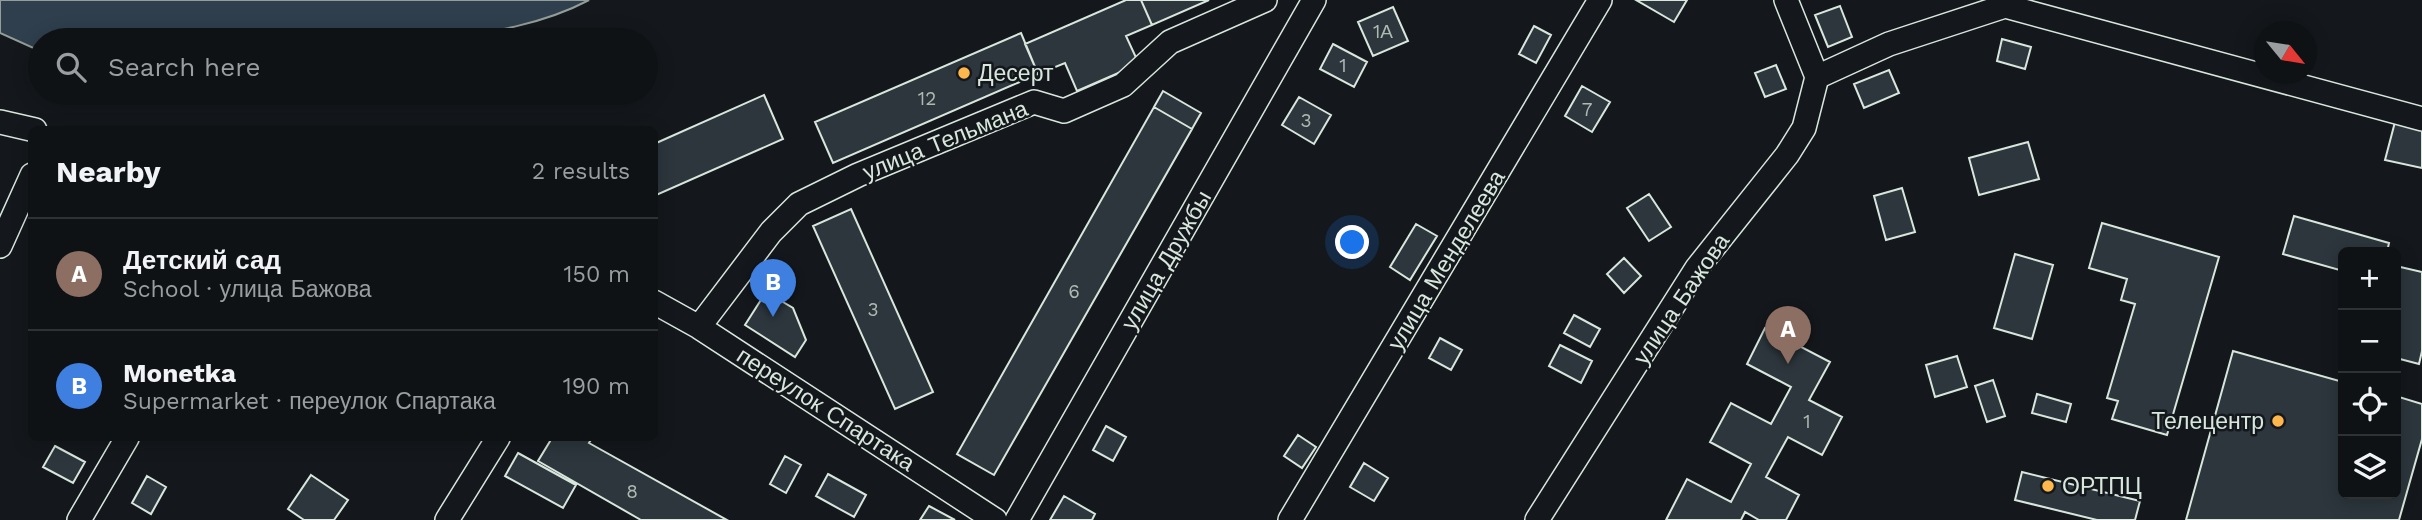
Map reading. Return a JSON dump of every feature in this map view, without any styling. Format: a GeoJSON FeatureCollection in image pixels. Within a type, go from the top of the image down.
{"type":"FeatureCollection","features":[{"type":"Feature","properties":{"kind":"street","name":"улица Тельмана"},"geometry":{"type":"LineString","coordinates":[[699,327],[771,232],[799,204],[858,175],[1034,102],[1064,111],[1076,106],[1123,85],[1170,42],[1265,0]]}},
{"type":"Feature","properties":{"kind":"street","name":"улица Дружбы"},"geometry":{"type":"LineString","coordinates":[[1017,520],[1314,0]]}},
{"type":"Feature","properties":{"kind":"street","name":"улица Менделеева"},"geometry":{"type":"LineString","coordinates":[[1290,520],[1600,0]]}},
{"type":"Feature","properties":{"kind":"street"},"geometry":{"type":"LineString","coordinates":[[1786,0],[1818,77],[1889,44],[2005,6],[2422,118]]}},
{"type":"Feature","properties":{"kind":"street","name":"улица Бажова"},"geometry":{"type":"LineString","coordinates":[[1537,520],[1697,268],[1787,155],[1804,128],[1818,77]]}},
{"type":"Feature","properties":{"kind":"street"},"geometry":{"type":"LineString","coordinates":[[0,122],[28,128]]}},
{"type":"Feature","properties":{"kind":"street"},"geometry":{"type":"LineString","coordinates":[[0,246],[28,184]]}},
{"type":"Feature","properties":{"kind":"street","name":"переулок Спартака"},"geometry":{"type":"LineString","coordinates":[[658,304],[699,327],[995,520]]}},
{"type":"Feature","properties":{"kind":"street"},"geometry":{"type":"LineString","coordinates":[[79,520],[125,441]]}},
{"type":"Feature","properties":{"kind":"street"},"geometry":{"type":"LineString","coordinates":[[447,520],[496,441]]}},
{"type":"Feature","properties":{"kind":"water"},"geometry":{"type":"Polygon","coordinates":[[[0,0],[589,0],[554,15],[508,28],[28,28],[28,46],[0,33],[0,0]]]}},
{"type":"Feature","properties":{"kind":"building"},"geometry":{"type":"Polygon","coordinates":[[[1126,0],[1141,0],[1152,25],[1126,36],[1139,64],[1077,91],[1065,63],[1038,74],[1025,44],[1126,0]]]}},
{"type":"Feature","properties":{"kind":"building"},"geometry":{"type":"Polygon","coordinates":[[[1141,0],[1209,0],[1152,25],[1141,0]]]}},
{"type":"Feature","properties":{"kind":"building"},"geometry":{"type":"Polygon","coordinates":[[[1636,0],[1687,0],[1674,22],[1636,0]]]}},
{"type":"Feature","properties":{"kind":"building"},"geometry":{"type":"Polygon","coordinates":[[[1840,6],[1852,37],[1828,47],[1815,15],[1840,6]]]}},
{"type":"Feature","properties":{"kind":"building"},"geometry":{"type":"Polygon","coordinates":[[[1393,7],[1408,41],[1373,56],[1358,22],[1393,7]]]}},
{"type":"Feature","properties":{"kind":"building"},"geometry":{"type":"Polygon","coordinates":[[[1534,26],[1551,35],[1536,63],[1519,54],[1534,26]]]}},
{"type":"Feature","properties":{"kind":"building"},"geometry":{"type":"Polygon","coordinates":[[[1021,33],[1038,74],[833,163],[815,122],[1021,33]]]}},
{"type":"Feature","properties":{"kind":"building"},"geometry":{"type":"Polygon","coordinates":[[[2002,39],[2031,47],[2025,69],[1997,61],[2002,39]]]}},
{"type":"Feature","properties":{"kind":"building"},"geometry":{"type":"Polygon","coordinates":[[[1333,44],[1367,62],[1354,87],[1320,69],[1333,44]]]}},
{"type":"Feature","properties":{"kind":"building"},"geometry":{"type":"Polygon","coordinates":[[[1776,65],[1786,89],[1765,97],[1755,73],[1776,65]]]}},
{"type":"Feature","properties":{"kind":"building"},"geometry":{"type":"Polygon","coordinates":[[[1889,70],[1899,93],[1864,108],[1854,84],[1889,70]]]}},
{"type":"Feature","properties":{"kind":"building"},"geometry":{"type":"Polygon","coordinates":[[[1582,86],[1610,102],[1592,132],[1565,116],[1582,86]]]}},
{"type":"Feature","properties":{"kind":"building"},"geometry":{"type":"Polygon","coordinates":[[[1163,91],[1201,113],[1192,129],[1154,107],[1163,91]]]}},
{"type":"Feature","properties":{"kind":"building"},"geometry":{"type":"Polygon","coordinates":[[[764,95],[783,139],[658,194],[658,142],[764,95]]]}},
{"type":"Feature","properties":{"kind":"building"},"geometry":{"type":"Polygon","coordinates":[[[1299,97],[1331,115],[1314,144],[1282,125],[1299,97]]]}},
{"type":"Feature","properties":{"kind":"building"},"geometry":{"type":"Polygon","coordinates":[[[1154,107],[1192,129],[994,475],[957,454],[1154,107]]]}},
{"type":"Feature","properties":{"kind":"building"},"geometry":{"type":"Polygon","coordinates":[[[2395,122],[2422,128],[2422,168],[2385,160],[2395,122]]]}},
{"type":"Feature","properties":{"kind":"building"},"geometry":{"type":"Polygon","coordinates":[[[2028,142],[2039,179],[1979,195],[1969,158],[2028,142]]]}},
{"type":"Feature","properties":{"kind":"building"},"geometry":{"type":"Polygon","coordinates":[[[1902,188],[1915,232],[1886,240],[1874,196],[1902,188]]]}},
{"type":"Feature","properties":{"kind":"building"},"geometry":{"type":"Polygon","coordinates":[[[1649,194],[1671,227],[1649,241],[1627,208],[1649,194]]]}},
{"type":"Feature","properties":{"kind":"building"},"geometry":{"type":"Polygon","coordinates":[[[851,209],[933,392],[895,409],[813,226],[851,209]]]}},
{"type":"Feature","properties":{"kind":"building"},"geometry":{"type":"Polygon","coordinates":[[[2294,216],[2389,243],[2388,247],[2338,247],[2338,270],[2283,254],[2294,216]]]}},
{"type":"Feature","properties":{"kind":"building"},"geometry":{"type":"Polygon","coordinates":[[[2102,223],[2219,257],[2167,435],[2112,419],[2118,401],[2107,398],[2135,304],[2121,300],[2127,279],[2089,268],[2102,223]]]}},
{"type":"Feature","properties":{"kind":"building"},"geometry":{"type":"Polygon","coordinates":[[[1416,224],[1437,236],[1410,280],[1390,267],[1416,224]]]}},
{"type":"Feature","properties":{"kind":"building"},"geometry":{"type":"Polygon","coordinates":[[[2015,254],[2053,265],[2032,339],[1994,328],[2015,254]]]}},
{"type":"Feature","properties":{"kind":"building"},"geometry":{"type":"Polygon","coordinates":[[[1624,258],[1641,276],[1624,293],[1607,274],[1624,258]]]}},
{"type":"Feature","properties":{"kind":"building"},"geometry":{"type":"Polygon","coordinates":[[[2401,267],[2422,272],[2422,351],[2419,364],[2401,359],[2401,267]]]}},
{"type":"Feature","properties":{"kind":"building"},"geometry":{"type":"Polygon","coordinates":[[[766,292],[793,308],[806,340],[795,357],[745,325],[766,292]]]}},
{"type":"Feature","properties":{"kind":"building"},"geometry":{"type":"Polygon","coordinates":[[[1574,315],[1600,329],[1590,347],[1564,333],[1574,315]]]}},
{"type":"Feature","properties":{"kind":"building"},"geometry":{"type":"Polygon","coordinates":[[[1765,328],[1830,362],[1809,400],[1842,417],[1822,455],[1788,437],[1766,477],[1799,495],[1786,520],[1759,520],[1745,512],[1741,520],[1666,520],[1687,479],[1731,502],[1751,464],[1710,442],[1731,403],[1771,424],[1791,387],[1747,364],[1765,328]]]}},
{"type":"Feature","properties":{"kind":"building"},"geometry":{"type":"Polygon","coordinates":[[[1440,338],[1462,350],[1451,370],[1429,358],[1440,338]]]}},
{"type":"Feature","properties":{"kind":"building"},"geometry":{"type":"Polygon","coordinates":[[[1560,345],[1592,361],[1581,383],[1549,366],[1560,345]]]}},
{"type":"Feature","properties":{"kind":"building","name":"Телецентр"},"geometry":{"type":"Polygon","coordinates":[[[2233,351],[2338,381],[2338,499],[2401,499],[2401,398],[2422,404],[2422,439],[2399,520],[2186,520],[2233,351]]]}},
{"type":"Feature","properties":{"kind":"building"},"geometry":{"type":"Polygon","coordinates":[[[1957,356],[1967,387],[1935,397],[1926,365],[1957,356]]]}},
{"type":"Feature","properties":{"kind":"building"},"geometry":{"type":"Polygon","coordinates":[[[1993,380],[2005,416],[1987,422],[1975,386],[1993,380]]]}},
{"type":"Feature","properties":{"kind":"building"},"geometry":{"type":"Polygon","coordinates":[[[2037,394],[2071,404],[2066,422],[2032,413],[2037,394]]]}},
{"type":"Feature","properties":{"kind":"building"},"geometry":{"type":"Polygon","coordinates":[[[1106,426],[1126,437],[1113,461],[1093,450],[1106,426]]]}},
{"type":"Feature","properties":{"kind":"building"},"geometry":{"type":"Polygon","coordinates":[[[1298,435],[1316,447],[1302,468],[1284,456],[1298,435]]]}},
{"type":"Feature","properties":{"kind":"building"},"geometry":{"type":"Polygon","coordinates":[[[550,441],[590,441],[589,443],[727,520],[641,520],[538,461],[550,441]]]}},
{"type":"Feature","properties":{"kind":"building"},"geometry":{"type":"Polygon","coordinates":[[[55,446],[85,462],[73,483],[43,467],[55,446]]]}},
{"type":"Feature","properties":{"kind":"building"},"geometry":{"type":"Polygon","coordinates":[[[518,453],[576,485],[563,508],[505,476],[518,453]]]}},
{"type":"Feature","properties":{"kind":"building"},"geometry":{"type":"Polygon","coordinates":[[[785,456],[801,465],[786,493],[770,484],[785,456]]]}},
{"type":"Feature","properties":{"kind":"building"},"geometry":{"type":"Polygon","coordinates":[[[1364,463],[1388,478],[1374,501],[1350,487],[1364,463]]]}},
{"type":"Feature","properties":{"kind":"building","name":"ОРТПЦ"},"geometry":{"type":"Polygon","coordinates":[[[2022,472],[2140,501],[2135,520],[2097,520],[2015,500],[2022,472]]]}},
{"type":"Feature","properties":{"kind":"building"},"geometry":{"type":"Polygon","coordinates":[[[828,474],[866,495],[854,517],[816,496],[828,474]]]}},
{"type":"Feature","properties":{"kind":"building"},"geometry":{"type":"Polygon","coordinates":[[[311,475],[348,500],[334,520],[304,520],[288,509],[311,475]]]}},
{"type":"Feature","properties":{"kind":"building"},"geometry":{"type":"Polygon","coordinates":[[[147,476],[166,487],[151,514],[132,503],[147,476]]]}},
{"type":"Feature","properties":{"kind":"building"},"geometry":{"type":"Polygon","coordinates":[[[1064,496],[1095,514],[1092,520],[1050,520],[1064,496]]]}},
{"type":"Feature","properties":{"kind":"building"},"geometry":{"type":"Polygon","coordinates":[[[929,506],[955,520],[920,520],[929,506]]]}},
{"type":"Feature","properties":{"kind":"place","name":"Десерт"},"geometry":{"type":"Point","coordinates":[964,73]}},
{"type":"Feature","properties":{"kind":"place","name":"Monetka"},"geometry":{"type":"Point","coordinates":[773,317]}},
{"type":"Feature","properties":{"kind":"place","name":"Детский сад"},"geometry":{"type":"Point","coordinates":[1788,364]}},
{"type":"Feature","properties":{"kind":"place","name":"Телецентр"},"geometry":{"type":"Point","coordinates":[2278,421]}},
{"type":"Feature","properties":{"kind":"place","name":"ОРТПЦ"},"geometry":{"type":"Point","coordinates":[2048,486]}}]}
